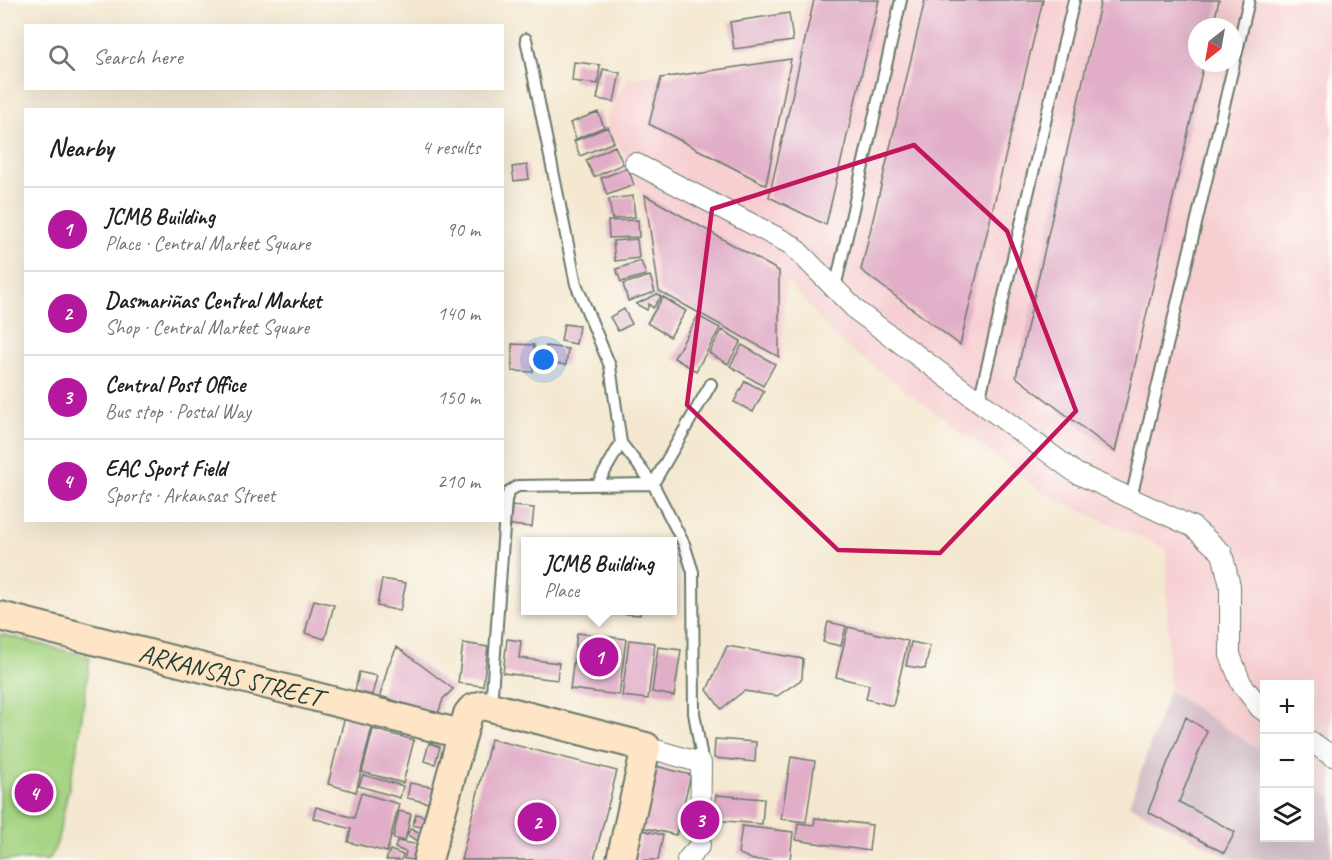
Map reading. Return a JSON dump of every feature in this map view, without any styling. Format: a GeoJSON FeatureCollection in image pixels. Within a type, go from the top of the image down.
{"type":"FeatureCollection","features":[{"type":"Feature","properties":{"kind":"street"},"geometry":{"type":"LineString","coordinates":[[635,163],[792,245],[857,310],[1076,473],[1193,527],[1222,554],[1230,586],[1230,655],[1241,683],[1260,708]]}},
{"type":"Feature","properties":{"kind":"street","name":"ARKANSAS STREET"},"geometry":{"type":"LineString","coordinates":[[0,616],[461,734]]}},
{"type":"Feature","properties":{"kind":"street"},"geometry":{"type":"LineString","coordinates":[[428,860],[468,714],[472,709],[483,705],[701,763],[700,845],[687,860]]}},
{"type":"Feature","properties":{"kind":"street"},"geometry":{"type":"LineString","coordinates":[[1314,744],[1332,756]]}},
{"type":"Feature","properties":{"kind":"street"},"geometry":{"type":"LineString","coordinates":[[621,860],[646,747]]}},
{"type":"Feature","properties":{"kind":"lane"},"geometry":{"type":"LineString","coordinates":[[835,288],[902,0]]}},
{"type":"Feature","properties":{"kind":"lane"},"geometry":{"type":"LineString","coordinates":[[979,401],[1074,0]]}},
{"type":"Feature","properties":{"kind":"lane"},"geometry":{"type":"LineString","coordinates":[[1131,498],[1249,0]]}},
{"type":"Feature","properties":{"kind":"lane"},"geometry":{"type":"LineString","coordinates":[[526,39],[576,284],[610,366],[621,443],[653,484],[684,544],[693,572],[694,712],[701,763]]}},
{"type":"Feature","properties":{"kind":"lane"},"geometry":{"type":"LineString","coordinates":[[653,484],[711,384]]}},
{"type":"Feature","properties":{"kind":"lane"},"geometry":{"type":"LineString","coordinates":[[597,485],[621,443]]}},
{"type":"Feature","properties":{"kind":"lane"},"geometry":{"type":"LineString","coordinates":[[491,706],[508,491],[518,486],[653,484]]}},
{"type":"Feature","properties":{"kind":"highlighted area"},"geometry":{"type":"Polygon","coordinates":[[[914,145],[1007,231],[1076,411],[940,553],[838,550],[687,405],[712,209],[914,145]]]}},
{"type":"Feature","properties":{"kind":"shaded area"},"geometry":{"type":"Polygon","coordinates":[[[807,0],[1309,0],[1332,8],[1332,797],[1314,785],[1314,680],[1260,680],[1260,750],[1169,691],[1166,549],[1046,495],[839,341],[786,280],[782,364],[658,292],[648,267],[640,192],[606,118],[628,79],[794,54],[807,0]]]}},
{"type":"Feature","properties":{"kind":"shaded area"},"geometry":{"type":"Polygon","coordinates":[[[1169,691],[1260,750],[1260,842],[1314,842],[1314,785],[1332,797],[1332,860],[1234,860],[1129,805],[1169,691]]]}},
{"type":"Feature","properties":{"kind":"green space"},"geometry":{"type":"Polygon","coordinates":[[[0,634],[90,657],[78,744],[57,843],[49,860],[0,860],[0,634]]]}},
{"type":"Feature","properties":{"kind":"building"},"geometry":{"type":"Polygon","coordinates":[[[814,0],[879,0],[826,225],[769,197],[814,0]]]}},
{"type":"Feature","properties":{"kind":"building"},"geometry":{"type":"Polygon","coordinates":[[[925,0],[1043,0],[960,345],[861,270],[925,0]]]}},
{"type":"Feature","properties":{"kind":"building"},"geometry":{"type":"Polygon","coordinates":[[[1101,0],[1219,0],[1215,18],[1188,18],[1188,72],[1202,72],[1115,452],[1016,377],[1101,0]]]}},
{"type":"Feature","properties":{"kind":"building"},"geometry":{"type":"Polygon","coordinates":[[[789,13],[793,41],[734,49],[730,22],[789,13]]]}},
{"type":"Feature","properties":{"kind":"building"},"geometry":{"type":"Polygon","coordinates":[[[791,59],[766,185],[649,124],[661,78],[791,59]]]}},
{"type":"Feature","properties":{"kind":"building"},"geometry":{"type":"Polygon","coordinates":[[[574,62],[600,65],[598,84],[572,81],[574,62]]]}},
{"type":"Feature","properties":{"kind":"building"},"geometry":{"type":"Polygon","coordinates":[[[603,69],[620,73],[614,102],[597,99],[603,69]]]}},
{"type":"Feature","properties":{"kind":"building"},"geometry":{"type":"Polygon","coordinates":[[[598,112],[604,127],[576,139],[570,123],[598,112]]]}},
{"type":"Feature","properties":{"kind":"building"},"geometry":{"type":"Polygon","coordinates":[[[608,127],[614,142],[580,156],[574,141],[608,127]]]}},
{"type":"Feature","properties":{"kind":"building"},"geometry":{"type":"Polygon","coordinates":[[[615,146],[623,164],[594,177],[586,160],[615,146]]]}},
{"type":"Feature","properties":{"kind":"building"},"geometry":{"type":"Polygon","coordinates":[[[527,165],[529,179],[514,181],[512,167],[527,165]]]}},
{"type":"Feature","properties":{"kind":"building"},"geometry":{"type":"Polygon","coordinates":[[[628,168],[634,185],[607,195],[601,178],[628,168]]]}},
{"type":"Feature","properties":{"kind":"building"},"geometry":{"type":"Polygon","coordinates":[[[645,195],[779,271],[779,357],[659,291],[645,195]]]}},
{"type":"Feature","properties":{"kind":"building"},"geometry":{"type":"Polygon","coordinates":[[[633,196],[635,217],[612,219],[609,199],[633,196]]]}},
{"type":"Feature","properties":{"kind":"building"},"geometry":{"type":"Polygon","coordinates":[[[638,220],[639,237],[609,238],[608,221],[638,220]]]}},
{"type":"Feature","properties":{"kind":"building"},"geometry":{"type":"Polygon","coordinates":[[[637,239],[639,258],[615,261],[613,241],[637,239]]]}},
{"type":"Feature","properties":{"kind":"building"},"geometry":{"type":"Polygon","coordinates":[[[641,261],[646,275],[621,282],[616,269],[641,261]]]}},
{"type":"Feature","properties":{"kind":"building"},"geometry":{"type":"Polygon","coordinates":[[[650,276],[655,292],[628,301],[623,284],[650,276]]]}},
{"type":"Feature","properties":{"kind":"building"},"geometry":{"type":"Polygon","coordinates":[[[657,294],[661,297],[653,308],[649,304],[647,310],[636,304],[657,294]]]}},
{"type":"Feature","properties":{"kind":"building"},"geometry":{"type":"Polygon","coordinates":[[[663,297],[686,311],[670,337],[647,323],[663,297]]]}},
{"type":"Feature","properties":{"kind":"building"},"geometry":{"type":"Polygon","coordinates":[[[624,309],[632,324],[618,331],[610,317],[624,309]]]}},
{"type":"Feature","properties":{"kind":"building"},"geometry":{"type":"Polygon","coordinates":[[[698,316],[720,328],[696,371],[674,358],[698,316]]]}},
{"type":"Feature","properties":{"kind":"building"},"geometry":{"type":"Polygon","coordinates":[[[564,324],[579,326],[576,344],[561,341],[564,324]]]}},
{"type":"Feature","properties":{"kind":"building"},"geometry":{"type":"Polygon","coordinates":[[[722,330],[741,341],[728,364],[709,353],[722,330]]]}},
{"type":"Feature","properties":{"kind":"building"},"geometry":{"type":"Polygon","coordinates":[[[512,344],[534,345],[533,372],[512,371],[512,344]]]}},
{"type":"Feature","properties":{"kind":"building"},"geometry":{"type":"Polygon","coordinates":[[[742,345],[775,364],[763,386],[730,366],[742,345]]]}},
{"type":"Feature","properties":{"kind":"building"},"geometry":{"type":"Polygon","coordinates":[[[546,346],[568,349],[566,365],[544,362],[546,346]]]}},
{"type":"Feature","properties":{"kind":"building"},"geometry":{"type":"Polygon","coordinates":[[[745,381],[764,391],[753,412],[734,402],[745,381]]]}},
{"type":"Feature","properties":{"kind":"building"},"geometry":{"type":"Polygon","coordinates":[[[512,506],[534,508],[532,527],[510,525],[512,506]]]}},
{"type":"Feature","properties":{"kind":"building"},"geometry":{"type":"Polygon","coordinates":[[[382,579],[406,583],[400,611],[377,606],[382,579]]]}},
{"type":"Feature","properties":{"kind":"building"},"geometry":{"type":"Polygon","coordinates":[[[314,600],[334,605],[325,639],[305,633],[314,600]]]}},
{"type":"Feature","properties":{"kind":"building"},"geometry":{"type":"Polygon","coordinates":[[[828,622],[846,626],[841,646],[823,642],[828,622]]]}},
{"type":"Feature","properties":{"kind":"building"},"geometry":{"type":"Polygon","coordinates":[[[848,627],[908,641],[893,706],[866,699],[869,685],[836,677],[848,627]]]}},
{"type":"Feature","properties":{"kind":"building"},"geometry":{"type":"Polygon","coordinates":[[[577,633],[626,639],[619,695],[570,689],[577,633]]]}},
{"type":"Feature","properties":{"kind":"building"},"geometry":{"type":"Polygon","coordinates":[[[507,639],[521,641],[519,658],[559,663],[557,680],[503,673],[507,639]]]}},
{"type":"Feature","properties":{"kind":"building"},"geometry":{"type":"Polygon","coordinates":[[[629,640],[655,643],[648,699],[622,696],[629,640]]]}},
{"type":"Feature","properties":{"kind":"building"},"geometry":{"type":"Polygon","coordinates":[[[911,642],[930,646],[925,669],[906,666],[911,642]]]}},
{"type":"Feature","properties":{"kind":"building"},"geometry":{"type":"Polygon","coordinates":[[[463,643],[488,647],[483,686],[458,683],[463,643]]]}},
{"type":"Feature","properties":{"kind":"building"},"geometry":{"type":"Polygon","coordinates":[[[727,646],[803,659],[802,679],[777,696],[744,691],[721,709],[707,690],[727,646]]]}},
{"type":"Feature","properties":{"kind":"building"},"geometry":{"type":"Polygon","coordinates":[[[397,647],[453,689],[443,699],[438,714],[380,696],[388,666],[397,647]]]}},
{"type":"Feature","properties":{"kind":"building"},"geometry":{"type":"Polygon","coordinates":[[[658,647],[681,650],[674,696],[652,692],[658,647]]]}},
{"type":"Feature","properties":{"kind":"building"},"geometry":{"type":"Polygon","coordinates":[[[359,672],[377,676],[372,695],[355,691],[359,672]]]}},
{"type":"Feature","properties":{"kind":"building"},"geometry":{"type":"Polygon","coordinates":[[[345,716],[373,723],[356,792],[328,784],[345,716]]]}},
{"type":"Feature","properties":{"kind":"building"},"geometry":{"type":"Polygon","coordinates":[[[1186,717],[1207,731],[1179,802],[1235,832],[1224,853],[1148,812],[1186,717]]]}},
{"type":"Feature","properties":{"kind":"building"},"geometry":{"type":"Polygon","coordinates":[[[373,729],[414,740],[403,783],[362,772],[373,729]]]}},
{"type":"Feature","properties":{"kind":"building"},"geometry":{"type":"Polygon","coordinates":[[[491,739],[617,771],[594,860],[461,860],[491,739]]]}},
{"type":"Feature","properties":{"kind":"building"},"geometry":{"type":"Polygon","coordinates":[[[715,739],[756,742],[755,762],[714,758],[715,739]]]}},
{"type":"Feature","properties":{"kind":"building"},"geometry":{"type":"Polygon","coordinates":[[[429,743],[440,747],[435,764],[424,761],[429,743]]]}},
{"type":"Feature","properties":{"kind":"building"},"geometry":{"type":"Polygon","coordinates":[[[791,757],[815,761],[806,822],[781,819],[791,757]]]}},
{"type":"Feature","properties":{"kind":"building"},"geometry":{"type":"Polygon","coordinates":[[[656,766],[691,775],[676,835],[641,827],[656,766]]]}},
{"type":"Feature","properties":{"kind":"building"},"geometry":{"type":"Polygon","coordinates":[[[363,775],[403,786],[400,798],[359,786],[363,775]]]}},
{"type":"Feature","properties":{"kind":"building"},"geometry":{"type":"Polygon","coordinates":[[[410,783],[433,787],[429,803],[407,798],[410,783]]]}},
{"type":"Feature","properties":{"kind":"building"},"geometry":{"type":"Polygon","coordinates":[[[361,793],[399,804],[387,852],[348,842],[351,829],[313,818],[316,807],[354,818],[361,793]]]}},
{"type":"Feature","properties":{"kind":"building"},"geometry":{"type":"Polygon","coordinates":[[[716,795],[764,799],[762,824],[713,820],[716,795]]]}},
{"type":"Feature","properties":{"kind":"building"},"geometry":{"type":"Polygon","coordinates":[[[399,811],[411,814],[405,841],[393,838],[399,811]]]}},
{"type":"Feature","properties":{"kind":"building"},"geometry":{"type":"Polygon","coordinates":[[[416,814],[427,817],[424,828],[413,825],[416,814]]]}},
{"type":"Feature","properties":{"kind":"building"},"geometry":{"type":"Polygon","coordinates":[[[815,818],[872,825],[869,851],[796,840],[798,823],[814,825],[815,818]]]}},
{"type":"Feature","properties":{"kind":"building"},"geometry":{"type":"Polygon","coordinates":[[[742,826],[793,832],[790,860],[753,860],[738,853],[742,826]]]}},
{"type":"Feature","properties":{"kind":"building"},"geometry":{"type":"Polygon","coordinates":[[[411,828],[422,834],[418,841],[407,835],[411,828]]]}},
{"type":"Feature","properties":{"kind":"building"},"geometry":{"type":"Polygon","coordinates":[[[642,830],[663,835],[658,860],[636,860],[642,830]]]}},
{"type":"Feature","properties":{"kind":"building"},"geometry":{"type":"Polygon","coordinates":[[[397,841],[420,845],[416,860],[404,859],[406,852],[395,848],[397,841]]]}},
{"type":"Feature","properties":{"kind":"building"},"geometry":{"type":"Polygon","coordinates":[[[390,850],[403,855],[401,860],[386,860],[390,850]]]}},
{"type":"Feature","properties":{"kind":"place","name":"JCMB Building"},"geometry":{"type":"Point","coordinates":[599,657]}},
{"type":"Feature","properties":{"kind":"place","name":"EAC Sport Field"},"geometry":{"type":"Point","coordinates":[34,793]}},
{"type":"Feature","properties":{"kind":"place","name":"Central Post Office"},"geometry":{"type":"Point","coordinates":[700,820]}},
{"type":"Feature","properties":{"kind":"place","name":"Dasmariñas Central Market"},"geometry":{"type":"Point","coordinates":[537,822]}}]}
